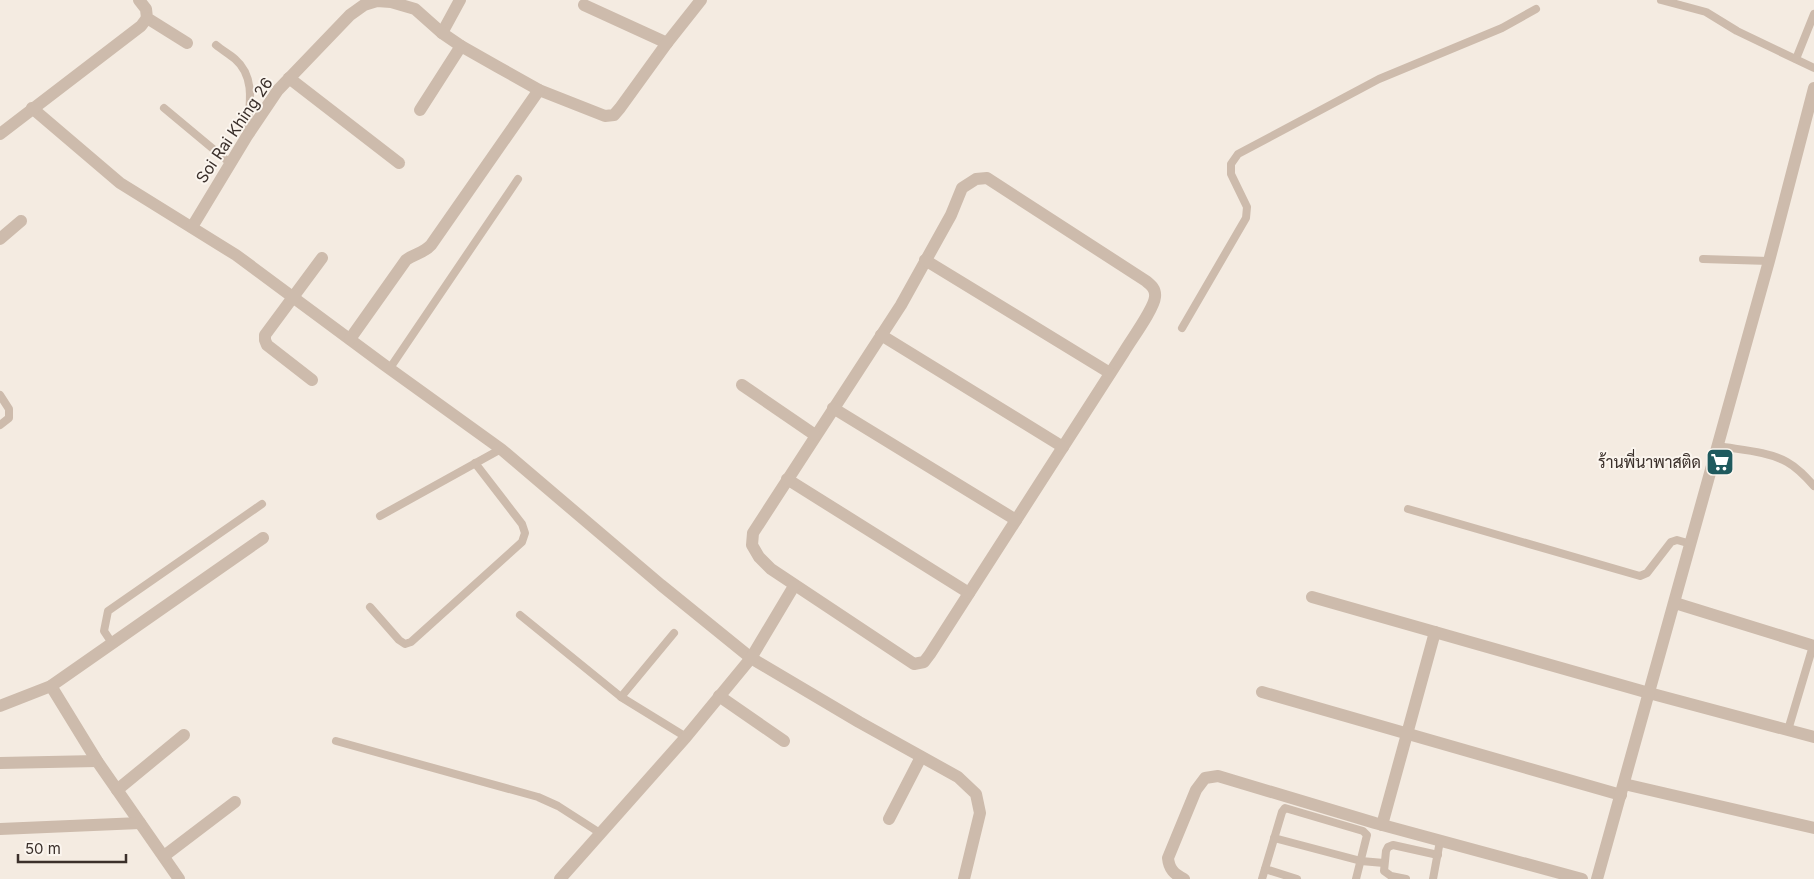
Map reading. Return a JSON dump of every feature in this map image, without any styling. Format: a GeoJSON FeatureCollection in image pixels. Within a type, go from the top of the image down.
{"type":"FeatureCollection","features":[{"type":"Feature","properties":{"kind":"street"},"geometry":{"type":"LineString","coordinates":[[0,134],[141,26],[147,18],[146,9],[139,0]]}},
{"type":"Feature","properties":{"kind":"street"},"geometry":{"type":"LineString","coordinates":[[442,33],[460,0]]}},
{"type":"Feature","properties":{"kind":"street","name":"Soi Rai Khing 26"},"geometry":{"type":"LineString","coordinates":[[192,227],[230,163],[278,90],[350,15],[364,5],[377,1],[415,5],[442,33],[461,46],[539,90],[605,116],[614,115],[620,108],[701,0]]}},
{"type":"Feature","properties":{"kind":"street"},"geometry":{"type":"LineString","coordinates":[[584,5],[667,43]]}},
{"type":"Feature","properties":{"kind":"street"},"geometry":{"type":"LineString","coordinates":[[147,18],[187,43]]}},
{"type":"Feature","properties":{"kind":"street"},"geometry":{"type":"LineString","coordinates":[[420,110],[461,46]]}},
{"type":"Feature","properties":{"kind":"street"},"geometry":{"type":"LineString","coordinates":[[289,78],[399,163]]}},
{"type":"Feature","properties":{"kind":"street"},"geometry":{"type":"LineString","coordinates":[[1597,879],[1769,261],[1814,88]]}},
{"type":"Feature","properties":{"kind":"street"},"geometry":{"type":"LineString","coordinates":[[350,339],[406,260],[426,250],[431,245],[539,90]]}},
{"type":"Feature","properties":{"kind":"street"},"geometry":{"type":"LineString","coordinates":[[32,108],[120,183],[236,255],[501,449],[661,585],[751,658],[958,777],[976,794],[980,812],[964,879]]}},
{"type":"Feature","properties":{"kind":"street"},"geometry":{"type":"LineString","coordinates":[[987,178],[1146,281],[1154,288],[1156,297],[1063,447],[924,662],[914,664],[794,586],[758,557],[752,545],[753,533],[881,335],[901,305],[926,260],[962,188],[976,179],[987,178]]}},
{"type":"Feature","properties":{"kind":"street"},"geometry":{"type":"LineString","coordinates":[[0,239],[21,221]]}},
{"type":"Feature","properties":{"kind":"street"},"geometry":{"type":"LineString","coordinates":[[312,380],[267,345],[265,335],[322,258]]}},
{"type":"Feature","properties":{"kind":"street"},"geometry":{"type":"LineString","coordinates":[[926,260],[1110,373]]}},
{"type":"Feature","properties":{"kind":"street"},"geometry":{"type":"LineString","coordinates":[[881,335],[1063,447]]}},
{"type":"Feature","properties":{"kind":"street"},"geometry":{"type":"LineString","coordinates":[[742,385],[815,435]]}},
{"type":"Feature","properties":{"kind":"street"},"geometry":{"type":"LineString","coordinates":[[833,408],[1016,520]]}},
{"type":"Feature","properties":{"kind":"street"},"geometry":{"type":"LineString","coordinates":[[787,479],[969,593]]}},
{"type":"Feature","properties":{"kind":"street"},"geometry":{"type":"LineString","coordinates":[[0,706],[51,686],[263,538]]}},
{"type":"Feature","properties":{"kind":"street"},"geometry":{"type":"LineString","coordinates":[[560,879],[686,737],[751,658],[794,586]]}},
{"type":"Feature","properties":{"kind":"street"},"geometry":{"type":"LineString","coordinates":[[1312,597],[1649,694],[1814,737]]}},
{"type":"Feature","properties":{"kind":"street"},"geometry":{"type":"LineString","coordinates":[[1675,602],[1814,646]]}},
{"type":"Feature","properties":{"kind":"street"},"geometry":{"type":"LineString","coordinates":[[1382,825],[1435,632]]}},
{"type":"Feature","properties":{"kind":"street"},"geometry":{"type":"LineString","coordinates":[[51,686],[97,761],[179,879]]}},
{"type":"Feature","properties":{"kind":"street"},"geometry":{"type":"LineString","coordinates":[[1262,692],[1408,734],[1622,789],[1814,828]]}},
{"type":"Feature","properties":{"kind":"street"},"geometry":{"type":"LineString","coordinates":[[719,696],[784,741]]}},
{"type":"Feature","properties":{"kind":"street"},"geometry":{"type":"LineString","coordinates":[[117,790],[184,735]]}},
{"type":"Feature","properties":{"kind":"street"},"geometry":{"type":"LineString","coordinates":[[889,819],[921,757]]}},
{"type":"Feature","properties":{"kind":"street"},"geometry":{"type":"LineString","coordinates":[[0,763],[97,761]]}},
{"type":"Feature","properties":{"kind":"street"},"geometry":{"type":"LineString","coordinates":[[1184,879],[1169,867],[1168,858],[1196,790],[1205,778],[1218,776],[1382,825],[1582,879]]}},
{"type":"Feature","properties":{"kind":"street"},"geometry":{"type":"LineString","coordinates":[[164,856],[235,802]]}},
{"type":"Feature","properties":{"kind":"street"},"geometry":{"type":"LineString","coordinates":[[0,828],[140,823]]}},
{"type":"Feature","properties":{"kind":"lane"},"geometry":{"type":"LineString","coordinates":[[1661,0],[1706,12],[1737,31],[1814,68]]}},
{"type":"Feature","properties":{"kind":"lane"},"geometry":{"type":"LineString","coordinates":[[1182,328],[1246,218],[1247,208],[1231,174],[1231,164],[1238,154],[1379,79],[1502,28],[1536,9]]}},
{"type":"Feature","properties":{"kind":"lane"},"geometry":{"type":"LineString","coordinates":[[1796,59],[1814,14]]}},
{"type":"Feature","properties":{"kind":"lane"},"geometry":{"type":"LineString","coordinates":[[216,45],[236,59],[245,70],[250,84],[247,136]]}},
{"type":"Feature","properties":{"kind":"lane"},"geometry":{"type":"LineString","coordinates":[[164,108],[230,163]]}},
{"type":"Feature","properties":{"kind":"lane"},"geometry":{"type":"LineString","coordinates":[[390,368],[518,179]]}},
{"type":"Feature","properties":{"kind":"lane"},"geometry":{"type":"LineString","coordinates":[[1703,259],[1769,261]]}},
{"type":"Feature","properties":{"kind":"lane"},"geometry":{"type":"LineString","coordinates":[[0,395],[9,409],[9,418],[0,425]]}},
{"type":"Feature","properties":{"kind":"lane"},"geometry":{"type":"LineString","coordinates":[[1718,446],[1768,456],[1786,462],[1801,472],[1814,486]]}},
{"type":"Feature","properties":{"kind":"lane"},"geometry":{"type":"LineString","coordinates":[[380,516],[501,449]]}},
{"type":"Feature","properties":{"kind":"lane"},"geometry":{"type":"LineString","coordinates":[[370,607],[399,640],[405,644],[411,642],[522,542],[525,533],[522,524],[474,463]]}},
{"type":"Feature","properties":{"kind":"lane"},"geometry":{"type":"LineString","coordinates":[[112,643],[104,631],[108,611],[262,504]]}},
{"type":"Feature","properties":{"kind":"lane"},"geometry":{"type":"LineString","coordinates":[[1408,510],[1640,576],[1647,573],[1671,542],[1677,540],[1691,544]]}},
{"type":"Feature","properties":{"kind":"lane"},"geometry":{"type":"LineString","coordinates":[[520,615],[622,697],[686,737]]}},
{"type":"Feature","properties":{"kind":"lane"},"geometry":{"type":"LineString","coordinates":[[622,697],[674,632]]}},
{"type":"Feature","properties":{"kind":"lane"},"geometry":{"type":"LineString","coordinates":[[1788,730],[1814,646]]}},
{"type":"Feature","properties":{"kind":"lane"},"geometry":{"type":"LineString","coordinates":[[336,741],[538,797],[558,806],[600,833]]}},
{"type":"Feature","properties":{"kind":"lane"},"geometry":{"type":"LineString","coordinates":[[1262,879],[1282,812],[1285,808],[1290,808],[1363,831],[1367,835],[1356,879]]}},
{"type":"Feature","properties":{"kind":"lane"},"geometry":{"type":"LineString","coordinates":[[1274,838],[1361,861],[1384,863]]}},
{"type":"Feature","properties":{"kind":"lane"},"geometry":{"type":"LineString","coordinates":[[1433,879],[1440,841]]}},
{"type":"Feature","properties":{"kind":"lane"},"geometry":{"type":"LineString","coordinates":[[1406,879],[1386,874],[1384,871],[1388,847],[1393,845],[1438,855]]}},
{"type":"Feature","properties":{"kind":"lane"},"geometry":{"type":"LineString","coordinates":[[1265,869],[1297,879]]}},
{"type":"Feature","properties":{"kind":"place","name":"ร้านพี่นาพาสติด"},"geometry":{"type":"Point","coordinates":[1720,462]}}]}
